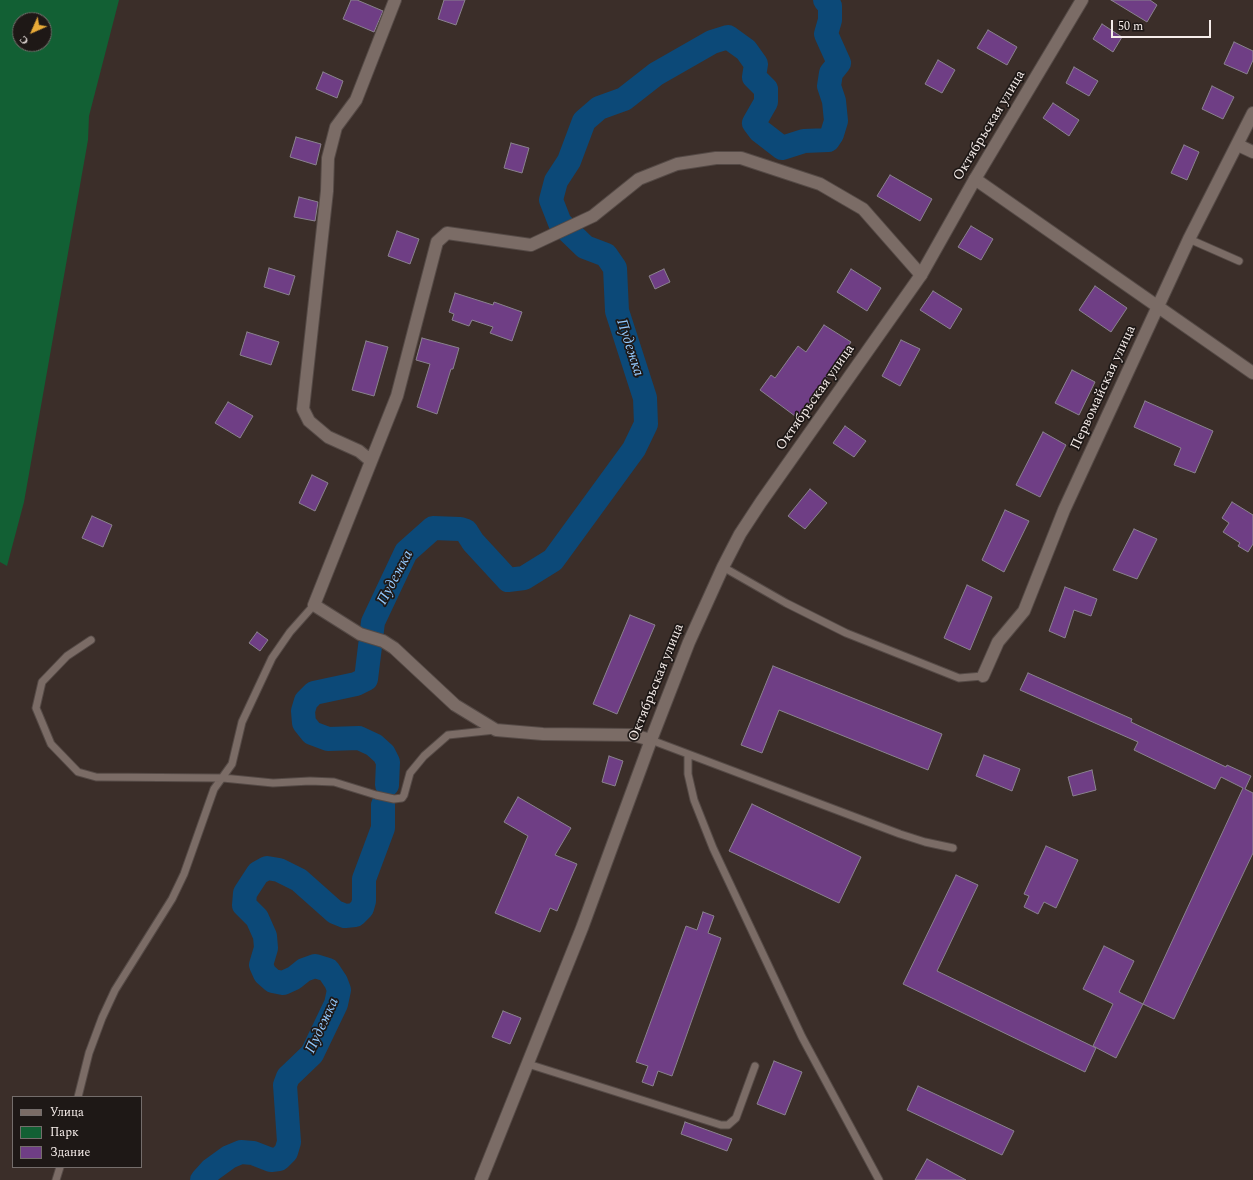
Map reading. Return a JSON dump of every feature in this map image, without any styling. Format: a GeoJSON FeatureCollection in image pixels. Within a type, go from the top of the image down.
{"type":"FeatureCollection","features":[{"type":"Feature","properties":{"kind":"street"},"geometry":{"type":"LineString","coordinates":[[371,461],[359,451],[328,437],[309,421],[304,409],[328,191],[328,158],[336,127],[356,100],[395,0]]}},
{"type":"Feature","properties":{"kind":"street","name":"Октябрьская улица"},"geometry":{"type":"LineString","coordinates":[[481,1180],[528,1064],[617,834],[689,642],[723,567],[740,534],[761,502],[921,275],[975,179],[1082,0]]}},
{"type":"Feature","properties":{"kind":"street","name":"Первомайская улица"},"geometry":{"type":"LineString","coordinates":[[984,676],[998,642],[1024,612],[1064,510],[1189,240],[1238,146],[1253,113]]}},
{"type":"Feature","properties":{"kind":"street"},"geometry":{"type":"LineString","coordinates":[[1238,146],[1253,152]]}},
{"type":"Feature","properties":{"kind":"street"},"geometry":{"type":"LineString","coordinates":[[651,740],[633,736],[543,734],[496,730],[455,705],[404,656],[383,641],[360,634],[314,605],[397,396],[437,242],[447,233],[531,245],[560,233],[593,216],[639,179],[677,164],[716,158],[741,158],[820,184],[863,209],[921,275]]}},
{"type":"Feature","properties":{"kind":"street"},"geometry":{"type":"LineString","coordinates":[[975,179],[1253,373]]}},
{"type":"Feature","properties":{"kind":"lane"},"geometry":{"type":"LineString","coordinates":[[1189,240],[1239,261]]}},
{"type":"Feature","properties":{"kind":"lane"},"geometry":{"type":"LineString","coordinates":[[723,567],[786,603],[846,633],[959,678],[984,676]]}},
{"type":"Feature","properties":{"kind":"lane"},"geometry":{"type":"LineString","coordinates":[[78,1096],[89,1053],[102,1018],[115,990],[172,899],[184,874],[214,789],[232,764],[242,722],[272,658],[290,632],[314,605]]}},
{"type":"Feature","properties":{"kind":"lane"},"geometry":{"type":"LineString","coordinates":[[91,640],[67,656],[42,682],[36,708],[51,744],[78,772],[96,777],[223,778],[273,783],[310,780],[334,782],[376,795],[402,798],[410,773],[424,756],[448,735],[496,730]]}},
{"type":"Feature","properties":{"kind":"lane"},"geometry":{"type":"LineString","coordinates":[[651,740],[900,834],[925,842],[953,848]]}},
{"type":"Feature","properties":{"kind":"lane"},"geometry":{"type":"LineString","coordinates":[[688,754],[688,774],[694,800],[713,848],[802,1037],[879,1180]]}},
{"type":"Feature","properties":{"kind":"lane"},"geometry":{"type":"LineString","coordinates":[[528,1064],[721,1125],[728,1125],[736,1118],[755,1066]]}},
{"type":"Feature","properties":{"kind":"lane"},"geometry":{"type":"LineString","coordinates":[[56,1180],[60,1168]]}},
{"type":"Feature","properties":{"kind":"green space"},"geometry":{"type":"Polygon","coordinates":[[[0,0],[119,0],[89,116],[88,140],[24,502],[7,566],[0,562],[0,0]]]}},
{"type":"Feature","properties":{"kind":"building"},"geometry":{"type":"Polygon","coordinates":[[[351,0],[357,0],[383,11],[374,32],[343,19],[351,0]]]}},
{"type":"Feature","properties":{"kind":"building"},"geometry":{"type":"Polygon","coordinates":[[[444,0],[465,0],[456,25],[438,19],[444,0]]]}},
{"type":"Feature","properties":{"kind":"building"},"geometry":{"type":"Polygon","coordinates":[[[1111,0],[1150,0],[1157,5],[1147,22],[1111,0]]]}},
{"type":"Feature","properties":{"kind":"building"},"geometry":{"type":"Polygon","coordinates":[[[1102,24],[1122,37],[1113,52],[1093,39],[1102,24]]]}},
{"type":"Feature","properties":{"kind":"building"},"geometry":{"type":"Polygon","coordinates":[[[988,30],[1017,47],[1007,65],[977,48],[988,30]]]}},
{"type":"Feature","properties":{"kind":"building"},"geometry":{"type":"Polygon","coordinates":[[[1234,42],[1253,51],[1253,60],[1247,74],[1224,64],[1234,42]]]}},
{"type":"Feature","properties":{"kind":"building"},"geometry":{"type":"Polygon","coordinates":[[[938,60],[955,70],[942,93],[925,84],[938,60]]]}},
{"type":"Feature","properties":{"kind":"building"},"geometry":{"type":"Polygon","coordinates":[[[1074,67],[1098,81],[1089,96],[1066,83],[1074,67]]]}},
{"type":"Feature","properties":{"kind":"building"},"geometry":{"type":"Polygon","coordinates":[[[323,72],[343,81],[337,98],[316,89],[323,72]]]}},
{"type":"Feature","properties":{"kind":"building"},"geometry":{"type":"Polygon","coordinates":[[[1212,86],[1234,97],[1223,119],[1202,109],[1212,86]]]}},
{"type":"Feature","properties":{"kind":"building"},"geometry":{"type":"Polygon","coordinates":[[[1053,103],[1079,120],[1069,136],[1043,118],[1053,103]]]}},
{"type":"Feature","properties":{"kind":"building"},"geometry":{"type":"Polygon","coordinates":[[[296,137],[321,144],[316,165],[290,157],[296,137]]]}},
{"type":"Feature","properties":{"kind":"building"},"geometry":{"type":"Polygon","coordinates":[[[511,143],[529,148],[522,173],[504,168],[511,143]]]}},
{"type":"Feature","properties":{"kind":"building"},"geometry":{"type":"Polygon","coordinates":[[[1184,145],[1199,152],[1187,180],[1171,173],[1184,145]]]}},
{"type":"Feature","properties":{"kind":"building"},"geometry":{"type":"Polygon","coordinates":[[[890,175],[932,199],[920,221],[877,196],[890,175]]]}},
{"type":"Feature","properties":{"kind":"building"},"geometry":{"type":"Polygon","coordinates":[[[299,197],[318,202],[315,221],[294,217],[299,197]]]}},
{"type":"Feature","properties":{"kind":"building"},"geometry":{"type":"Polygon","coordinates":[[[971,226],[993,239],[981,260],[958,247],[971,226]]]}},
{"type":"Feature","properties":{"kind":"building"},"geometry":{"type":"Polygon","coordinates":[[[397,231],[419,239],[410,264],[388,256],[397,231]]]}},
{"type":"Feature","properties":{"kind":"building"},"geometry":{"type":"Polygon","coordinates":[[[269,268],[295,276],[289,295],[264,287],[269,268]]]}},
{"type":"Feature","properties":{"kind":"building"},"geometry":{"type":"Polygon","coordinates":[[[664,269],[670,282],[655,289],[649,276],[664,269]]]}},
{"type":"Feature","properties":{"kind":"building"},"geometry":{"type":"Polygon","coordinates":[[[851,269],[881,288],[867,311],[837,292],[851,269]]]}},
{"type":"Feature","properties":{"kind":"building"},"geometry":{"type":"Polygon","coordinates":[[[1095,286],[1127,308],[1111,332],[1079,310],[1095,286]]]}},
{"type":"Feature","properties":{"kind":"building"},"geometry":{"type":"Polygon","coordinates":[[[933,291],[962,309],[950,329],[920,310],[933,291]]]}},
{"type":"Feature","properties":{"kind":"building"},"geometry":{"type":"Polygon","coordinates":[[[455,293],[493,305],[494,302],[522,312],[512,341],[490,333],[493,327],[472,320],[469,326],[452,320],[454,314],[449,312],[455,293]]]}},
{"type":"Feature","properties":{"kind":"building"},"geometry":{"type":"Polygon","coordinates":[[[824,325],[851,342],[799,419],[760,390],[771,375],[775,378],[798,346],[806,352],[824,325]]]}},
{"type":"Feature","properties":{"kind":"building"},"geometry":{"type":"Polygon","coordinates":[[[247,332],[279,342],[271,365],[240,355],[247,332]]]}},
{"type":"Feature","properties":{"kind":"building"},"geometry":{"type":"Polygon","coordinates":[[[422,338],[459,348],[437,414],[417,407],[430,364],[416,360],[422,338]]]}},
{"type":"Feature","properties":{"kind":"building"},"geometry":{"type":"Polygon","coordinates":[[[901,340],[920,349],[900,386],[882,376],[901,340]]]}},
{"type":"Feature","properties":{"kind":"building"},"geometry":{"type":"Polygon","coordinates":[[[366,341],[388,347],[374,396],[352,390],[366,341]]]}},
{"type":"Feature","properties":{"kind":"building"},"geometry":{"type":"Polygon","coordinates":[[[1072,370],[1095,382],[1079,415],[1055,403],[1072,370]]]}},
{"type":"Feature","properties":{"kind":"building"},"geometry":{"type":"Polygon","coordinates":[[[1145,401],[1213,431],[1195,473],[1174,465],[1181,448],[1134,427],[1145,401]]]}},
{"type":"Feature","properties":{"kind":"building"},"geometry":{"type":"Polygon","coordinates":[[[228,402],[253,416],[240,438],[215,423],[228,402]]]}},
{"type":"Feature","properties":{"kind":"building"},"geometry":{"type":"Polygon","coordinates":[[[845,426],[866,441],[854,457],[833,443],[845,426]]]}},
{"type":"Feature","properties":{"kind":"building"},"geometry":{"type":"Polygon","coordinates":[[[1043,432],[1066,445],[1040,497],[1016,485],[1043,432]]]}},
{"type":"Feature","properties":{"kind":"building"},"geometry":{"type":"Polygon","coordinates":[[[312,475],[328,483],[315,511],[299,503],[312,475]]]}},
{"type":"Feature","properties":{"kind":"building"},"geometry":{"type":"Polygon","coordinates":[[[810,489],[827,503],[805,529],[788,516],[810,489]]]}},
{"type":"Feature","properties":{"kind":"building"},"geometry":{"type":"Polygon","coordinates":[[[1232,502],[1253,515],[1253,544],[1248,552],[1238,546],[1240,543],[1223,532],[1229,523],[1222,518],[1232,502]]]}},
{"type":"Feature","properties":{"kind":"building"},"geometry":{"type":"Polygon","coordinates":[[[1005,510],[1029,521],[1004,572],[982,560],[1005,510]]]}},
{"type":"Feature","properties":{"kind":"building"},"geometry":{"type":"Polygon","coordinates":[[[92,516],[112,525],[103,547],[82,538],[92,516]]]}},
{"type":"Feature","properties":{"kind":"building"},"geometry":{"type":"Polygon","coordinates":[[[1134,529],[1157,539],[1137,579],[1113,570],[1134,529]]]}},
{"type":"Feature","properties":{"kind":"building"},"geometry":{"type":"Polygon","coordinates":[[[967,585],[992,597],[970,650],[944,638],[967,585]]]}},
{"type":"Feature","properties":{"kind":"building"},"geometry":{"type":"Polygon","coordinates":[[[1065,587],[1097,599],[1091,616],[1074,610],[1065,638],[1049,631],[1065,587]]]}},
{"type":"Feature","properties":{"kind":"building"},"geometry":{"type":"Polygon","coordinates":[[[630,615],[655,625],[617,714],[593,704],[630,615]]]}},
{"type":"Feature","properties":{"kind":"building"},"geometry":{"type":"Polygon","coordinates":[[[257,632],[268,640],[260,651],[249,643],[257,632]]]}},
{"type":"Feature","properties":{"kind":"building"},"geometry":{"type":"Polygon","coordinates":[[[773,666],[942,734],[928,770],[779,710],[762,753],[741,745],[773,666]]]}},
{"type":"Feature","properties":{"kind":"building"},"geometry":{"type":"Polygon","coordinates":[[[1028,673],[1132,719],[1131,722],[1226,767],[1227,765],[1251,776],[1245,789],[1253,793],[1253,853],[1174,1019],[1143,1004],[1243,788],[1221,777],[1215,789],[1134,750],[1138,742],[1020,690],[1028,673]]]}},
{"type":"Feature","properties":{"kind":"building"},"geometry":{"type":"Polygon","coordinates":[[[984,755],[1020,769],[1012,791],[976,776],[984,755]]]}},
{"type":"Feature","properties":{"kind":"building"},"geometry":{"type":"Polygon","coordinates":[[[609,756],[623,761],[615,786],[602,782],[609,756]]]}},
{"type":"Feature","properties":{"kind":"building"},"geometry":{"type":"Polygon","coordinates":[[[1092,770],[1096,790],[1073,796],[1068,777],[1092,770]]]}},
{"type":"Feature","properties":{"kind":"building"},"geometry":{"type":"Polygon","coordinates":[[[518,797],[571,828],[555,855],[577,864],[557,911],[550,908],[540,932],[495,913],[528,836],[504,822],[518,797]]]}},
{"type":"Feature","properties":{"kind":"building"},"geometry":{"type":"Polygon","coordinates":[[[752,804],[861,857],[839,903],[729,851],[752,804]]]}},
{"type":"Feature","properties":{"kind":"building"},"geometry":{"type":"Polygon","coordinates":[[[1046,846],[1078,860],[1056,908],[1044,902],[1038,914],[1024,907],[1029,896],[1024,894],[1046,846]]]}},
{"type":"Feature","properties":{"kind":"building"},"geometry":{"type":"Polygon","coordinates":[[[956,875],[978,885],[937,971],[1096,1048],[1085,1072],[903,984],[956,875]]]}},
{"type":"Feature","properties":{"kind":"building"},"geometry":{"type":"Polygon","coordinates":[[[703,912],[714,916],[708,933],[721,938],[672,1076],[658,1071],[653,1086],[642,1082],[648,1066],[636,1062],[686,926],[697,930],[703,912]]]}},
{"type":"Feature","properties":{"kind":"building"},"geometry":{"type":"Polygon","coordinates":[[[1104,946],[1134,961],[1119,992],[1143,1004],[1116,1058],[1093,1046],[1113,1004],[1083,989],[1104,946]]]}},
{"type":"Feature","properties":{"kind":"building"},"geometry":{"type":"Polygon","coordinates":[[[503,1011],[521,1018],[510,1044],[492,1037],[503,1011]]]}},
{"type":"Feature","properties":{"kind":"building"},"geometry":{"type":"Polygon","coordinates":[[[774,1061],[802,1072],[785,1115],[757,1104],[774,1061]]]}},
{"type":"Feature","properties":{"kind":"building"},"geometry":{"type":"Polygon","coordinates":[[[918,1086],[1014,1131],[1002,1155],[907,1110],[918,1086]]]}},
{"type":"Feature","properties":{"kind":"building"},"geometry":{"type":"Polygon","coordinates":[[[685,1122],[732,1139],[727,1151],[681,1134],[685,1122]]]}},
{"type":"Feature","properties":{"kind":"building"},"geometry":{"type":"Polygon","coordinates":[[[927,1159],[966,1180],[915,1180],[927,1159]]]}},
{"type":"Feature","properties":{"kind":"waterway","name":"Пудежка"},"geometry":{"type":"LineString","coordinates":[[387,785],[388,762],[384,754],[374,745],[359,738],[328,739],[312,733],[304,723],[303,711],[306,701],[314,693],[356,684],[366,679],[373,622],[406,552],[433,528],[460,529],[466,531],[473,542],[508,580],[524,578],[553,560],[634,449],[646,424],[645,398],[617,311],[615,268],[606,255],[585,247],[560,223],[551,200],[556,181],[569,161],[584,121],[599,108],[624,99],[656,74],[712,42],[728,37],[746,50],[756,64],[754,77],[766,89],[766,102],[754,123],[760,131],[782,148],[804,141],[828,140],[832,134],[836,121],[834,101],[829,86],[831,73],[839,63],[826,34],[830,20],[830,6],[825,0]]}},
{"type":"Feature","properties":{"kind":"waterway","name":"Пудежка"},"geometry":{"type":"LineString","coordinates":[[202,1180],[211,1170],[229,1157],[241,1152],[253,1153],[271,1160],[279,1159],[286,1152],[289,1142],[285,1085],[288,1077],[312,1054],[336,1004],[339,990],[336,982],[328,970],[315,966],[304,970],[294,978],[283,983],[273,981],[265,974],[261,965],[266,948],[265,936],[257,918],[244,905],[245,893],[258,873],[267,868],[279,870],[299,880],[335,912],[345,916],[355,915],[362,908],[364,901],[364,879],[383,828],[383,805]]}}]}
